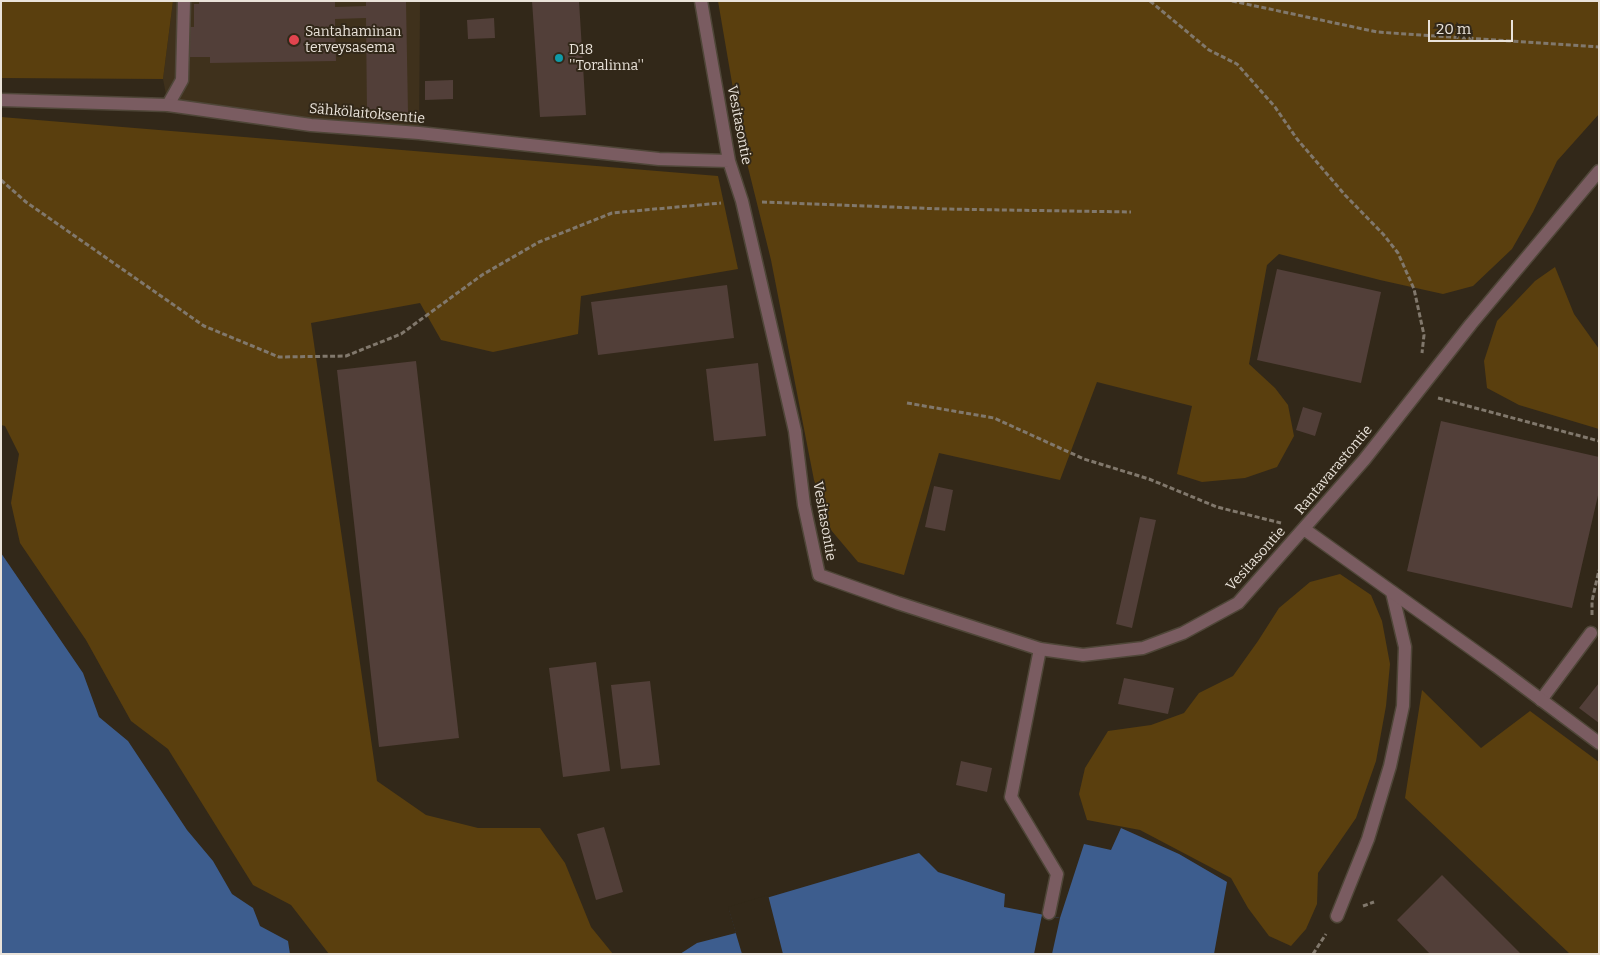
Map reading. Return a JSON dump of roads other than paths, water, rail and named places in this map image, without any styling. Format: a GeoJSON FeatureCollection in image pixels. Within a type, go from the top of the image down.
{"type":"FeatureCollection","features":[{"type":"Feature","properties":{"kind":"street"},"geometry":{"type":"LineString","coordinates":[[168,105],[182,80],[184,1]]}},
{"type":"Feature","properties":{"kind":"street","name":"Vesitasontie"},"geometry":{"type":"LineString","coordinates":[[701,1],[729,161],[742,201],[795,431],[804,505],[818,575],[1040,649],[1083,655],[1143,648],[1183,633],[1238,603],[1304,529]]}},
{"type":"Feature","properties":{"kind":"street","name":"Sähkölaitoksentie"},"geometry":{"type":"LineString","coordinates":[[1,100],[168,105],[311,124],[660,158],[729,161]]}},
{"type":"Feature","properties":{"kind":"street","name":"Rantavarastontie"},"geometry":{"type":"LineString","coordinates":[[1599,171],[1477,317],[1364,460],[1304,529],[1496,666],[1599,743]]}},
{"type":"Feature","properties":{"kind":"street"},"geometry":{"type":"LineString","coordinates":[[1337,916],[1368,839],[1390,766],[1402,706],[1405,647],[1392,592]]}},
{"type":"Feature","properties":{"kind":"street"},"geometry":{"type":"LineString","coordinates":[[1541,700],[1591,633]]}},
{"type":"Feature","properties":{"kind":"street"},"geometry":{"type":"LineString","coordinates":[[1040,649],[1011,797],[1057,874],[1049,913]]}},
{"type":"Feature","properties":{"kind":"water"},"geometry":{"type":"Polygon","coordinates":[[[1,553],[83,673],[99,717],[128,741],[187,830],[213,861],[232,894],[253,908],[260,926],[288,941],[290,954],[1,954],[1,553]]]}},
{"type":"Feature","properties":{"kind":"water"},"geometry":{"type":"Polygon","coordinates":[[[1121,828],[1179,854],[1227,882],[1214,954],[680,954],[697,943],[736,933],[729,909],[919,853],[938,872],[1005,894],[1004,907],[1060,918],[1084,844],[1111,850],[1121,828]]]}},
{"type":"Feature","properties":{"kind":"place","name":"Santahaminan terveysasema"},"geometry":{"type":"Point","coordinates":[294,40]}},
{"type":"Feature","properties":{"kind":"place","name":"D18 ''Toralinna''"},"geometry":{"type":"Point","coordinates":[559,58]}}]}
